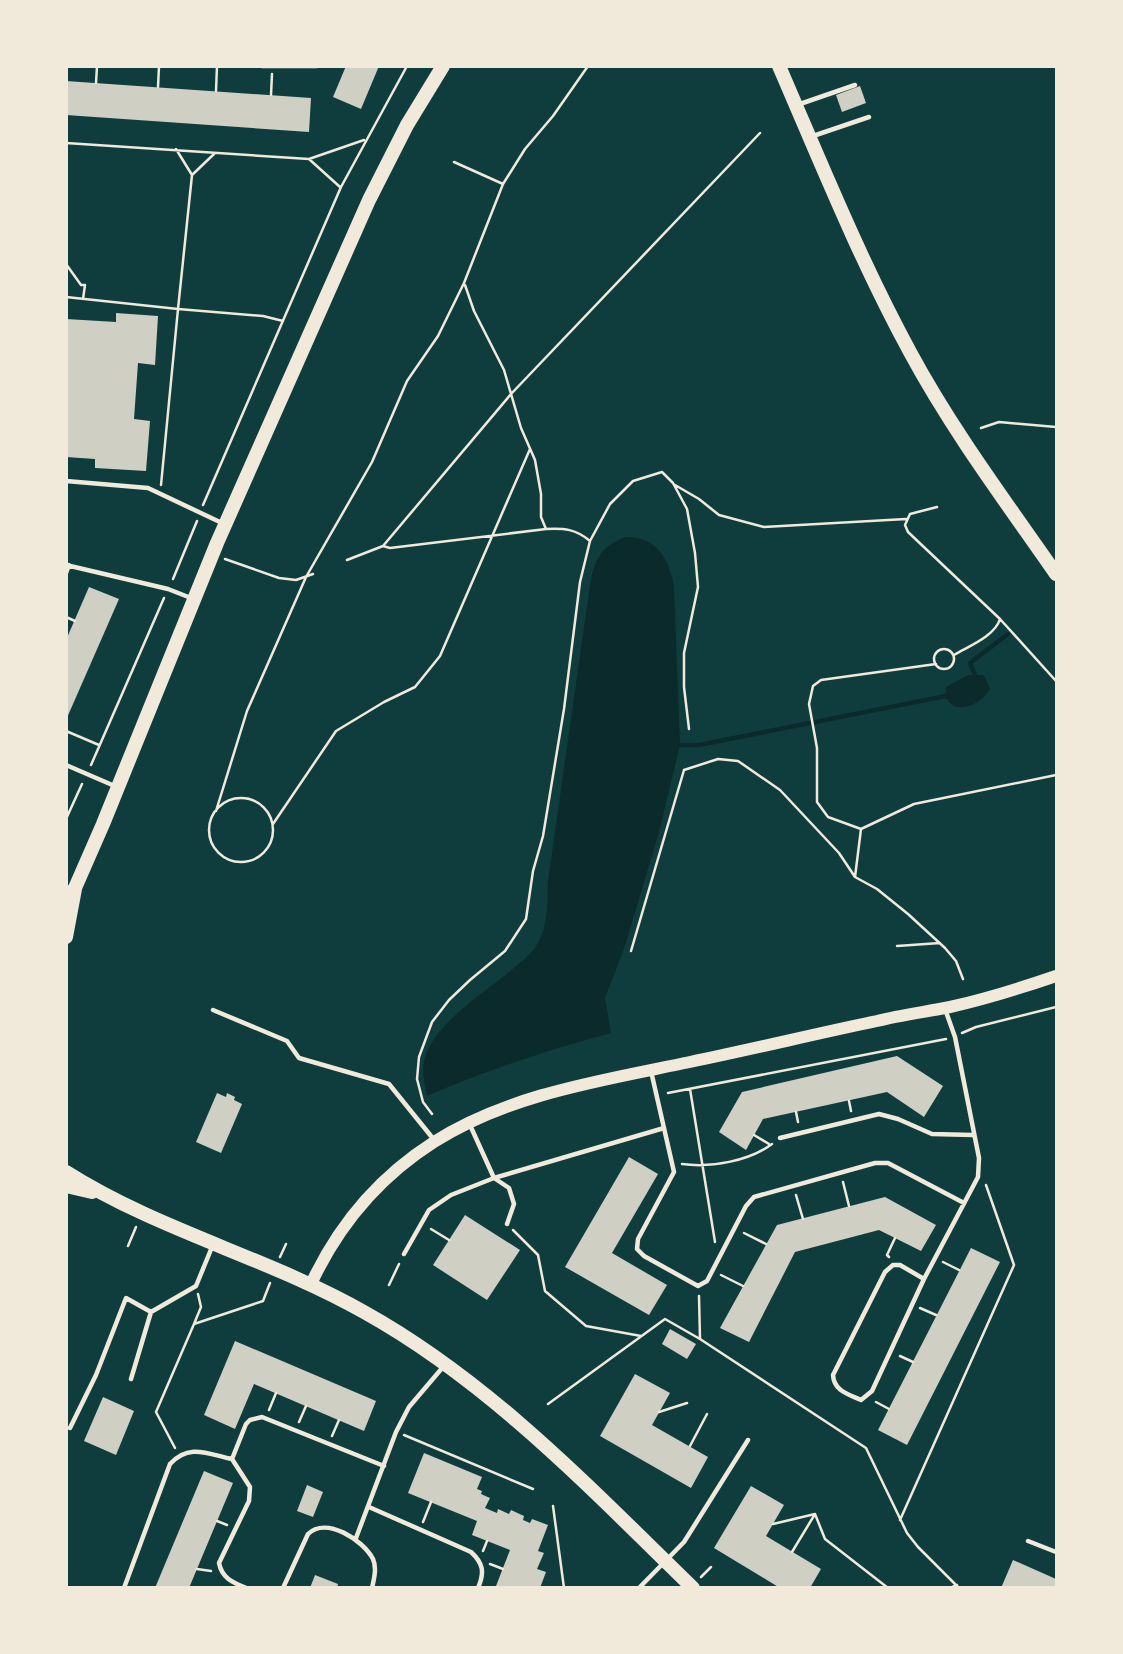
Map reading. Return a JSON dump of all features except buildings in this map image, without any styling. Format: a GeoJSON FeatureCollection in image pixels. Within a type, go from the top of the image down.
{"type":"FeatureCollection","features":[{"type":"Feature","properties":{"kind":"main road"},"geometry":{"type":"LineString","coordinates":[[66,937],[71,894],[118,788],[212,554],[369,200],[407,125],[443,66]]}},
{"type":"Feature","properties":{"kind":"main road"},"geometry":{"type":"LineString","coordinates":[[779,66],[857,246],[911,354],[956,428],[1056,574]]}},
{"type":"Feature","properties":{"kind":"main road"},"geometry":{"type":"LineString","coordinates":[[66,1172],[103,1195],[311,1284],[364,1311],[446,1364],[527,1429],[693,1587]]}},
{"type":"Feature","properties":{"kind":"main road"},"geometry":{"type":"LineString","coordinates":[[66,1186],[103,1195]]}},
{"type":"Feature","properties":{"kind":"street"},"geometry":{"type":"LineString","coordinates":[[311,1284],[330,1244],[363,1202],[401,1165],[435,1141],[501,1109],[554,1092],[650,1070],[945,1008],[1056,976]]}},
{"type":"Feature","properties":{"kind":"lane"},"geometry":{"type":"LineString","coordinates":[[262,66],[317,66]]}},
{"type":"Feature","properties":{"kind":"lane"},"geometry":{"type":"LineString","coordinates":[[796,105],[855,85]]}},
{"type":"Feature","properties":{"kind":"lane"},"geometry":{"type":"LineString","coordinates":[[809,137],[869,117]]}},
{"type":"Feature","properties":{"kind":"lane"},"geometry":{"type":"LineString","coordinates":[[66,481],[148,488],[226,524]]}},
{"type":"Feature","properties":{"kind":"lane"},"geometry":{"type":"LineString","coordinates":[[66,573],[68,565],[168,589],[193,599]]}},
{"type":"Feature","properties":{"kind":"lane"},"geometry":{"type":"LineString","coordinates":[[66,765],[118,788]]}},
{"type":"Feature","properties":{"kind":"lane"},"geometry":{"type":"LineString","coordinates":[[924,1279],[900,1265],[893,1265],[885,1272],[833,1375],[838,1389],[861,1400],[872,1391],[980,1168],[955,1037],[945,1008]]}},
{"type":"Feature","properties":{"kind":"lane"},"geometry":{"type":"LineString","coordinates":[[213,1010],[287,1041],[299,1058],[389,1084],[435,1141]]}},
{"type":"Feature","properties":{"kind":"lane"},"geometry":{"type":"LineString","coordinates":[[650,1070],[674,1172],[638,1239],[637,1249],[644,1256],[698,1286],[707,1281],[746,1206],[754,1197],[875,1163],[888,1164],[964,1203]]}},
{"type":"Feature","properties":{"kind":"lane"},"geometry":{"type":"LineString","coordinates":[[779,1138],[879,1114],[932,1134],[973,1135]]}},
{"type":"Feature","properties":{"kind":"lane"},"geometry":{"type":"LineString","coordinates":[[469,1123],[494,1178],[509,1188],[514,1204],[508,1224]]}},
{"type":"Feature","properties":{"kind":"lane"},"geometry":{"type":"LineString","coordinates":[[404,1254],[429,1210],[451,1195],[494,1178],[664,1128]]}},
{"type":"Feature","properties":{"kind":"lane"},"geometry":{"type":"LineString","coordinates":[[131,1379],[151,1312],[196,1286],[214,1243]]}},
{"type":"Feature","properties":{"kind":"lane"},"geometry":{"type":"LineString","coordinates":[[70,1428],[96,1375],[126,1298],[151,1312]]}},
{"type":"Feature","properties":{"kind":"lane"},"geometry":{"type":"LineString","coordinates":[[356,1538],[396,1432],[409,1407],[446,1364]]}},
{"type":"Feature","properties":{"kind":"lane"},"geometry":{"type":"LineString","coordinates":[[232,1459],[246,1424],[250,1420],[266,1418],[384,1466]]}},
{"type":"Feature","properties":{"kind":"lane"},"geometry":{"type":"LineString","coordinates":[[639,1587],[684,1542],[748,1440]]}},
{"type":"Feature","properties":{"kind":"lane"},"geometry":{"type":"LineString","coordinates":[[124,1587],[170,1464],[187,1450],[232,1459],[250,1487],[249,1501],[219,1563],[221,1572],[229,1580],[246,1587]]}},
{"type":"Feature","properties":{"kind":"lane"},"geometry":{"type":"LineString","coordinates":[[369,1507],[471,1552],[479,1559],[483,1569],[478,1587]]}},
{"type":"Feature","properties":{"kind":"lane"},"geometry":{"type":"LineString","coordinates":[[283,1587],[308,1534],[314,1528],[323,1526],[356,1538],[373,1560],[375,1575],[372,1587]]}},
{"type":"Feature","properties":{"kind":"lane"},"geometry":{"type":"LineString","coordinates":[[1028,1541],[1056,1552]]}},
{"type":"Feature","properties":{"kind":"path"},"geometry":{"type":"LineString","coordinates":[[96,83],[97,66]]}},
{"type":"Feature","properties":{"kind":"path"},"geometry":{"type":"LineString","coordinates":[[158,87],[159,66]]}},
{"type":"Feature","properties":{"kind":"path"},"geometry":{"type":"LineString","coordinates":[[216,91],[217,66]]}},
{"type":"Feature","properties":{"kind":"path"},"geometry":{"type":"LineString","coordinates":[[66,819],[189,544],[341,187],[407,66]]}},
{"type":"Feature","properties":{"kind":"path"},"geometry":{"type":"LineString","coordinates":[[530,449],[440,656],[415,687],[336,731],[273,824],[270,845],[264,853],[255,859],[234,862],[224,858],[211,841],[211,820],[247,711],[306,577],[372,462],[407,381],[439,336],[464,283],[503,184],[588,66]]}},
{"type":"Feature","properties":{"kind":"path"},"geometry":{"type":"LineString","coordinates":[[271,95],[272,67]]}},
{"type":"Feature","properties":{"kind":"path"},"geometry":{"type":"LineString","coordinates":[[383,547],[511,394],[760,133]]}},
{"type":"Feature","properties":{"kind":"path"},"geometry":{"type":"LineString","coordinates":[[66,143],[309,159],[366,139]]}},
{"type":"Feature","properties":{"kind":"path"},"geometry":{"type":"LineString","coordinates":[[160,487],[192,175],[176,149]]}},
{"type":"Feature","properties":{"kind":"path"},"geometry":{"type":"LineString","coordinates":[[192,175],[215,154]]}},
{"type":"Feature","properties":{"kind":"path"},"geometry":{"type":"LineString","coordinates":[[309,159],[341,187]]}},
{"type":"Feature","properties":{"kind":"path"},"geometry":{"type":"LineString","coordinates":[[454,162],[503,184]]}},
{"type":"Feature","properties":{"kind":"path"},"geometry":{"type":"LineString","coordinates":[[66,264],[80,285],[85,285],[83,299]]}},
{"type":"Feature","properties":{"kind":"path"},"geometry":{"type":"LineString","coordinates":[[464,283],[474,312],[504,370],[521,428],[536,460],[541,517],[545,529]]}},
{"type":"Feature","properties":{"kind":"path"},"geometry":{"type":"LineString","coordinates":[[66,298],[263,316],[283,321]]}},
{"type":"Feature","properties":{"kind":"path"},"geometry":{"type":"LineString","coordinates":[[981,428],[999,422],[1056,427]]}},
{"type":"Feature","properties":{"kind":"path"},"geometry":{"type":"LineString","coordinates":[[432,1114],[423,1102],[417,1079],[419,1057],[432,1022],[449,1000],[505,951],[526,919],[564,709],[580,582],[590,541],[610,504],[633,481],[662,472],[673,483],[719,515],[764,527],[906,519]]}},
{"type":"Feature","properties":{"kind":"path"},"geometry":{"type":"LineString","coordinates":[[673,483],[687,509],[698,587],[684,653],[684,687],[689,729]]}},
{"type":"Feature","properties":{"kind":"path"},"geometry":{"type":"LineString","coordinates":[[937,507],[909,514],[906,519],[908,532],[1000,619],[1056,681]]}},
{"type":"Feature","properties":{"kind":"path"},"geometry":{"type":"LineString","coordinates":[[347,560],[383,547],[545,529],[578,531],[590,541]]}},
{"type":"Feature","properties":{"kind":"path"},"geometry":{"type":"LineString","coordinates":[[212,554],[279,578],[296,580],[313,574]]}},
{"type":"Feature","properties":{"kind":"path"},"geometry":{"type":"LineString","coordinates":[[66,617],[75,621]]}},
{"type":"Feature","properties":{"kind":"path"},"geometry":{"type":"LineString","coordinates":[[954,655],[998,627],[1000,619]]}},
{"type":"Feature","properties":{"kind":"path"},"geometry":{"type":"LineString","coordinates":[[947,649],[954,655],[954,662],[950,667],[941,668],[936,664],[935,657],[940,650],[947,649]]}},
{"type":"Feature","properties":{"kind":"path"},"geometry":{"type":"LineString","coordinates":[[936,664],[821,680],[813,686],[809,704],[817,748],[817,802],[828,817],[860,830],[914,804],[1056,775]]}},
{"type":"Feature","properties":{"kind":"path"},"geometry":{"type":"LineString","coordinates":[[66,731],[99,745]]}},
{"type":"Feature","properties":{"kind":"path"},"geometry":{"type":"LineString","coordinates":[[631,951],[684,770],[718,759],[738,761],[780,790],[839,853],[855,877],[877,889],[940,943],[956,961],[963,979]]}},
{"type":"Feature","properties":{"kind":"path"},"geometry":{"type":"LineString","coordinates":[[216,811],[223,804],[244,798],[263,806],[273,824]]}},
{"type":"Feature","properties":{"kind":"path"},"geometry":{"type":"LineString","coordinates":[[855,877],[860,830]]}},
{"type":"Feature","properties":{"kind":"path"},"geometry":{"type":"LineString","coordinates":[[897,946],[940,943]]}},
{"type":"Feature","properties":{"kind":"path"},"geometry":{"type":"LineString","coordinates":[[658,1096],[955,1037],[976,1027],[1056,1007]]}},
{"type":"Feature","properties":{"kind":"path"},"geometry":{"type":"LineString","coordinates":[[690,1089],[718,1259]]}},
{"type":"Feature","properties":{"kind":"path"},"geometry":{"type":"LineString","coordinates":[[754,1135],[771,1145]]}},
{"type":"Feature","properties":{"kind":"path"},"geometry":{"type":"LineString","coordinates":[[672,1163],[703,1167],[760,1153],[779,1138]]}},
{"type":"Feature","properties":{"kind":"path"},"geometry":{"type":"LineString","coordinates":[[901,1520],[1014,1265],[980,1168]]}},
{"type":"Feature","properties":{"kind":"path"},"geometry":{"type":"LineString","coordinates":[[840,1173],[849,1206]]}},
{"type":"Feature","properties":{"kind":"path"},"geometry":{"type":"LineString","coordinates":[[793,1186],[803,1219]]}},
{"type":"Feature","properties":{"kind":"path"},"geometry":{"type":"LineString","coordinates":[[128,1247],[142,1212]]}},
{"type":"Feature","properties":{"kind":"path"},"geometry":{"type":"LineString","coordinates":[[422,1223],[449,1240]]}},
{"type":"Feature","properties":{"kind":"path"},"geometry":{"type":"LineString","coordinates":[[508,1224],[538,1255],[545,1291],[586,1326],[641,1336]]}},
{"type":"Feature","properties":{"kind":"path"},"geometry":{"type":"LineString","coordinates":[[735,1228],[766,1244]]}},
{"type":"Feature","properties":{"kind":"path"},"geometry":{"type":"LineString","coordinates":[[893,1265],[887,1255],[895,1238]]}},
{"type":"Feature","properties":{"kind":"path"},"geometry":{"type":"LineString","coordinates":[[388,1284],[404,1254]]}},
{"type":"Feature","properties":{"kind":"path"},"geometry":{"type":"LineString","coordinates":[[935,1258],[959,1270]]}},
{"type":"Feature","properties":{"kind":"path"},"geometry":{"type":"LineString","coordinates":[[712,1270],[743,1286]]}},
{"type":"Feature","properties":{"kind":"path"},"geometry":{"type":"LineString","coordinates":[[178,1455],[156,1412],[201,1307],[196,1286]]}},
{"type":"Feature","properties":{"kind":"path"},"geometry":{"type":"LineString","coordinates":[[698,1286],[700,1339]]}},
{"type":"Feature","properties":{"kind":"path"},"geometry":{"type":"LineString","coordinates":[[194,1324],[263,1301]]}},
{"type":"Feature","properties":{"kind":"path"},"geometry":{"type":"LineString","coordinates":[[912,1305],[936,1315]]}},
{"type":"Feature","properties":{"kind":"path"},"geometry":{"type":"LineString","coordinates":[[548,1404],[664,1319],[700,1339],[866,1448],[901,1520],[918,1547],[958,1586]]}},
{"type":"Feature","properties":{"kind":"path"},"geometry":{"type":"LineString","coordinates":[[891,1351],[913,1362]]}},
{"type":"Feature","properties":{"kind":"path"},"geometry":{"type":"LineString","coordinates":[[266,1418],[276,1393]]}},
{"type":"Feature","properties":{"kind":"path"},"geometry":{"type":"LineString","coordinates":[[867,1396],[889,1409]]}},
{"type":"Feature","properties":{"kind":"path"},"geometry":{"type":"LineString","coordinates":[[659,1412],[688,1403]]}},
{"type":"Feature","properties":{"kind":"path"},"geometry":{"type":"LineString","coordinates":[[295,1430],[306,1406]]}},
{"type":"Feature","properties":{"kind":"path"},"geometry":{"type":"LineString","coordinates":[[690,1446],[707,1414]]}},
{"type":"Feature","properties":{"kind":"path"},"geometry":{"type":"LineString","coordinates":[[329,1444],[339,1420]]}},
{"type":"Feature","properties":{"kind":"path"},"geometry":{"type":"LineString","coordinates":[[396,1432],[533,1489]]}},
{"type":"Feature","properties":{"kind":"path"},"geometry":{"type":"LineString","coordinates":[[419,1529],[431,1502]]}},
{"type":"Feature","properties":{"kind":"path"},"geometry":{"type":"LineString","coordinates":[[553,1506],[564,1587]]}},
{"type":"Feature","properties":{"kind":"path"},"geometry":{"type":"LineString","coordinates":[[773,1524],[815,1514]]}},
{"type":"Feature","properties":{"kind":"path"},"geometry":{"type":"LineString","coordinates":[[792,1552],[815,1514]]}},
{"type":"Feature","properties":{"kind":"path"},"geometry":{"type":"LineString","coordinates":[[815,1514],[825,1539],[888,1587]]}},
{"type":"Feature","properties":{"kind":"path"},"geometry":{"type":"LineString","coordinates":[[197,1569],[221,1572]]}},
{"type":"Feature","properties":{"kind":"path"},"geometry":{"type":"LineString","coordinates":[[950,1587],[958,1586]]}},
{"type":"Feature","properties":{"kind":"water"},"geometry":{"type":"Polygon","coordinates":[[[625,537],[645,541],[659,551],[668,566],[674,586],[680,745],[659,832],[625,946],[605,998],[611,1033],[518,1061],[427,1096],[423,1069],[427,1051],[437,1035],[468,1004],[521,962],[539,942],[546,916],[548,881],[591,578],[602,552],[625,537]]]}},
{"type":"Feature","properties":{"kind":"water"},"geometry":{"type":"Polygon","coordinates":[[[968,675],[984,675],[990,689],[975,704],[955,707],[945,698],[946,687],[968,675]]]}},
{"type":"Feature","properties":{"kind":"waterway"},"geometry":{"type":"LineString","coordinates":[[977,680],[970,663],[1008,634]]}},
{"type":"Feature","properties":{"kind":"waterway"},"geometry":{"type":"LineString","coordinates":[[680,745],[699,745],[951,695]]}}]}
